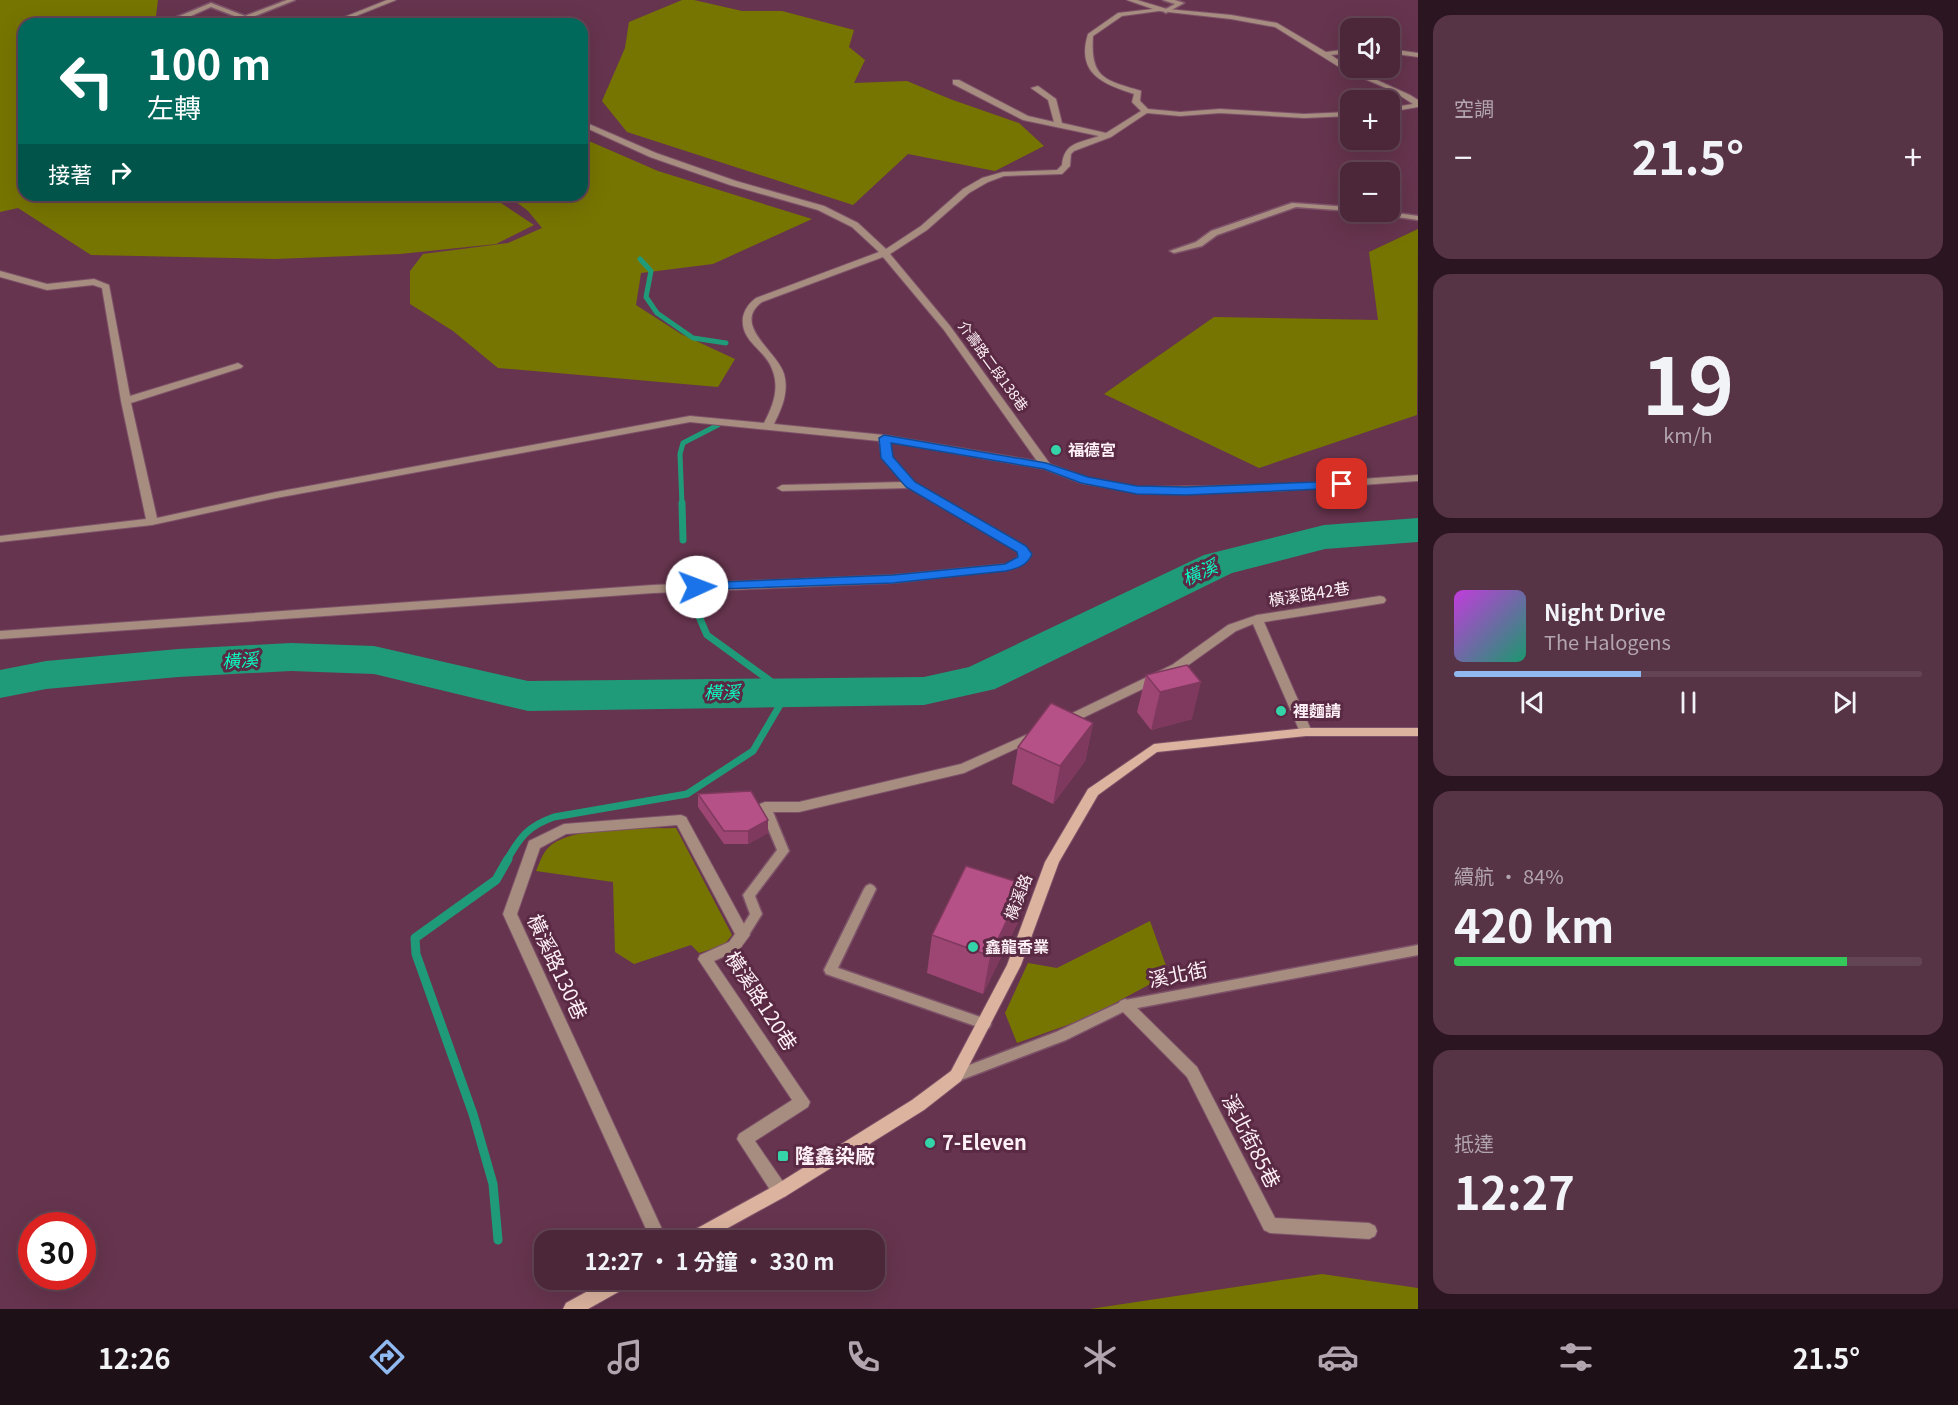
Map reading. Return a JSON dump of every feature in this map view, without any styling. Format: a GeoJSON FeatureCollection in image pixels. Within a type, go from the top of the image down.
{"type":"FeatureCollection","features":[{"type":"Feature","properties":{"kind":"main road","name":"橫溪路"},"geometry":{"type":"LineString","coordinates":[[709,1230],[780,1191],[918,1105],[956,1076],[1014,965],[1052,862],[1094,792],[1154,748],[1305,732],[1418,732]]}},
{"type":"Feature","properties":{"kind":"main road"},"geometry":{"type":"LineString","coordinates":[[572,1309],[605,1290]]}},
{"type":"Feature","properties":{"kind":"street"},"geometry":{"type":"LineString","coordinates":[[346,18],[393,0]]}},
{"type":"Feature","properties":{"kind":"street"},"geometry":{"type":"LineString","coordinates":[[1130,0],[1166,11]]}},
{"type":"Feature","properties":{"kind":"street"},"geometry":{"type":"LineString","coordinates":[[1340,114],[1304,116],[1220,111],[1180,114],[1146,111],[1136,102],[1138,93],[1104,83],[1097,76],[1088,50],[1090,35],[1120,15],[1166,11],[1231,17],[1277,25],[1324,54],[1343,69],[1407,96],[1418,105]]}},
{"type":"Feature","properties":{"kind":"street"},"geometry":{"type":"LineString","coordinates":[[1324,54],[1340,52]]}},
{"type":"Feature","properties":{"kind":"street"},"geometry":{"type":"LineString","coordinates":[[1400,53],[1418,55]]}},
{"type":"Feature","properties":{"kind":"street"},"geometry":{"type":"LineString","coordinates":[[956,82],[1015,113],[1059,126],[1108,135]]}},
{"type":"Feature","properties":{"kind":"street"},"geometry":{"type":"LineString","coordinates":[[1035,88],[1052,99],[1059,126]]}},
{"type":"Feature","properties":{"kind":"street"},"geometry":{"type":"LineString","coordinates":[[1400,108],[1418,105]]}},
{"type":"Feature","properties":{"kind":"street"},"geometry":{"type":"LineString","coordinates":[[768,425],[782,399],[779,374],[772,359],[747,332],[746,325],[753,304],[885,254],[924,228],[975,184],[1003,174],[1059,172],[1066,166],[1067,153],[1071,149],[1108,135],[1146,111]]}},
{"type":"Feature","properties":{"kind":"street","name":"介壽路二段138巷"},"geometry":{"type":"LineString","coordinates":[[588,126],[653,155],[733,183],[821,208],[855,225],[885,254],[947,328],[1046,466]]}},
{"type":"Feature","properties":{"kind":"street"},"geometry":{"type":"LineString","coordinates":[[0,274],[47,287],[94,282],[106,287],[126,401],[152,522]]}},
{"type":"Feature","properties":{"kind":"street"},"geometry":{"type":"LineString","coordinates":[[126,401],[238,366]]}},
{"type":"Feature","properties":{"kind":"street"},"geometry":{"type":"LineString","coordinates":[[0,539],[152,522],[276,495],[675,420],[768,425],[884,438],[1046,466],[1085,481],[1147,490],[1276,489],[1418,477]]}},
{"type":"Feature","properties":{"kind":"street"},"geometry":{"type":"LineString","coordinates":[[0,635],[641,590],[893,579],[1006,567],[1024,559],[1025,554],[1022,549],[911,485],[887,458],[884,438]]}},
{"type":"Feature","properties":{"kind":"street"},"geometry":{"type":"LineString","coordinates":[[782,488],[911,485]]}},
{"type":"Feature","properties":{"kind":"street","name":"橫溪路42巷"},"geometry":{"type":"LineString","coordinates":[[1305,732],[1257,619],[1380,600]]}},
{"type":"Feature","properties":{"kind":"street"},"geometry":{"type":"LineString","coordinates":[[765,807],[799,807],[964,768],[1176,668],[1232,628],[1257,619]]}},
{"type":"Feature","properties":{"kind":"street","name":"橫溪路120巷"},"geometry":{"type":"LineString","coordinates":[[681,820],[743,935],[734,946],[705,959],[802,1102],[745,1139],[780,1191]]}},
{"type":"Feature","properties":{"kind":"street","name":"橫溪路130巷"},"geometry":{"type":"LineString","coordinates":[[654,1230],[510,914],[534,845],[554,834],[564,829],[681,820]]}},
{"type":"Feature","properties":{"kind":"street","name":"溪北街85巷"},"geometry":{"type":"LineString","coordinates":[[1125,1005],[1192,1072],[1270,1226],[1370,1231]]}},
{"type":"Feature","properties":{"kind":"lane"},"geometry":{"type":"LineString","coordinates":[[178,18],[211,5],[245,18],[292,0]]}},
{"type":"Feature","properties":{"kind":"lane"},"geometry":{"type":"LineString","coordinates":[[1166,0],[1181,3],[1166,11]]}},
{"type":"Feature","properties":{"kind":"lane"},"geometry":{"type":"LineString","coordinates":[[1174,251],[1199,244],[1214,233],[1295,205],[1340,208]]}},
{"type":"Feature","properties":{"kind":"lane"},"geometry":{"type":"LineString","coordinates":[[1400,215],[1418,218]]}},
{"type":"Feature","properties":{"kind":"lane"},"geometry":{"type":"LineString","coordinates":[[743,935],[756,914],[749,895],[783,851],[765,807]]}},
{"type":"Feature","properties":{"kind":"lane"},"geometry":{"type":"LineString","coordinates":[[870,889],[830,970],[984,1024]]}},
{"type":"Feature","properties":{"kind":"lane","name":"溪北街"},"geometry":{"type":"LineString","coordinates":[[956,1076],[1060,1036],[1125,1005],[1418,950]]}},
{"type":"Feature","properties":{"kind":"shaded area"},"geometry":{"type":"Polygon","coordinates":[[[0,0],[158,0],[156,18],[18,18],[18,201],[498,201],[534,225],[496,244],[400,254],[275,259],[91,255],[18,208],[0,212],[0,0]]]}},
{"type":"Feature","properties":{"kind":"shaded area"},"geometry":{"type":"Polygon","coordinates":[[[682,0],[694,0],[742,11],[782,11],[854,30],[849,47],[865,60],[854,83],[907,81],[1019,123],[1044,146],[995,171],[908,154],[853,205],[627,132],[602,101],[625,48],[629,22],[682,0]]]}},
{"type":"Feature","properties":{"kind":"shaded area"},"geometry":{"type":"Polygon","coordinates":[[[588,141],[658,171],[812,219],[713,264],[641,273],[636,305],[681,334],[735,359],[718,387],[498,368],[453,331],[410,304],[410,271],[423,254],[508,243],[542,228],[528,211],[515,201],[588,201],[588,141]]]}},
{"type":"Feature","properties":{"kind":"shaded area"},"geometry":{"type":"Polygon","coordinates":[[[1418,229],[1417,415],[1259,468],[1104,394],[1214,317],[1378,320],[1369,252],[1418,229]]]}},
{"type":"Feature","properties":{"kind":"shaded area"},"geometry":{"type":"Polygon","coordinates":[[[676,828],[732,935],[724,945],[699,953],[691,945],[634,964],[615,952],[613,882],[536,871],[549,847],[574,835],[610,830],[676,828]]]}},
{"type":"Feature","properties":{"kind":"shaded area"},"geometry":{"type":"Polygon","coordinates":[[[1150,921],[1169,974],[1087,1018],[1017,1043],[1005,1013],[1028,963],[1057,968],[1150,921]]]}},
{"type":"Feature","properties":{"kind":"shaded area"},"geometry":{"type":"Polygon","coordinates":[[[1322,1274],[1418,1288],[1418,1309],[1090,1309],[1322,1274]]]}},
{"type":"Feature","properties":{"kind":"building"},"geometry":{"type":"Polygon","coordinates":[[[1187,665],[1201,682],[1160,692],[1146,675],[1187,665]]]}},
{"type":"Feature","properties":{"kind":"building"},"geometry":{"type":"Polygon","coordinates":[[[1051,703],[1093,723],[1060,766],[1018,747],[1051,703]]]}},
{"type":"Feature","properties":{"kind":"building"},"geometry":{"type":"Polygon","coordinates":[[[751,791],[768,820],[748,831],[724,831],[698,794],[751,791]]]}},
{"type":"Feature","properties":{"kind":"building"},"geometry":{"type":"Polygon","coordinates":[[[966,866],[1024,884],[990,956],[932,935],[966,866]]]}},
{"type":"Feature","properties":{"kind":"waterway"},"geometry":{"type":"LineString","coordinates":[[640,259],[651,271],[646,297],[657,313],[693,338],[726,343]]}},
{"type":"Feature","properties":{"kind":"waterway"},"geometry":{"type":"LineString","coordinates":[[682,505],[680,454],[683,443],[718,425]]}},
{"type":"Feature","properties":{"kind":"waterway"},"geometry":{"type":"LineString","coordinates":[[682,503],[683,540]]}},
{"type":"Feature","properties":{"kind":"waterway","name":"橫溪"},"geometry":{"type":"LineString","coordinates":[[0,684],[46,675],[178,663],[291,657],[374,660],[528,696],[924,691],[980,679],[1218,564],[1324,537],[1418,530]]}},
{"type":"Feature","properties":{"kind":"waterway"},"geometry":{"type":"LineString","coordinates":[[507,860],[526,833],[545,820],[687,794],[753,751],[787,693],[707,635],[694,605]]}},
{"type":"Feature","properties":{"kind":"waterway"},"geometry":{"type":"LineString","coordinates":[[498,1240],[493,1184],[473,1114],[416,954],[415,938],[496,880],[508,859]]}},
{"type":"Feature","properties":{"kind":"place","name":"福德宮"},"geometry":{"type":"Point","coordinates":[1056,450]}},
{"type":"Feature","properties":{"kind":"place","name":"裡麵請"},"geometry":{"type":"Point","coordinates":[1281,711]}},
{"type":"Feature","properties":{"kind":"place","name":"鑫龍香業"},"geometry":{"type":"Point","coordinates":[973,947]}},
{"type":"Feature","properties":{"kind":"place","name":"7-Eleven"},"geometry":{"type":"Point","coordinates":[930,1143]}},
{"type":"Feature","properties":{"kind":"place","name":"隆鑫染廠"},"geometry":{"type":"Point","coordinates":[783,1156]}},
{"type":"Feature","properties":{"kind":"route"},"geometry":{"type":"LineString","coordinates":[[697,587],[893,579],[1006,567],[1024,559],[1025,554],[1022,549],[911,485],[887,458],[884,438],[1046,466],[1085,481],[1137,490],[1276,489],[1342,484]]}}]}
